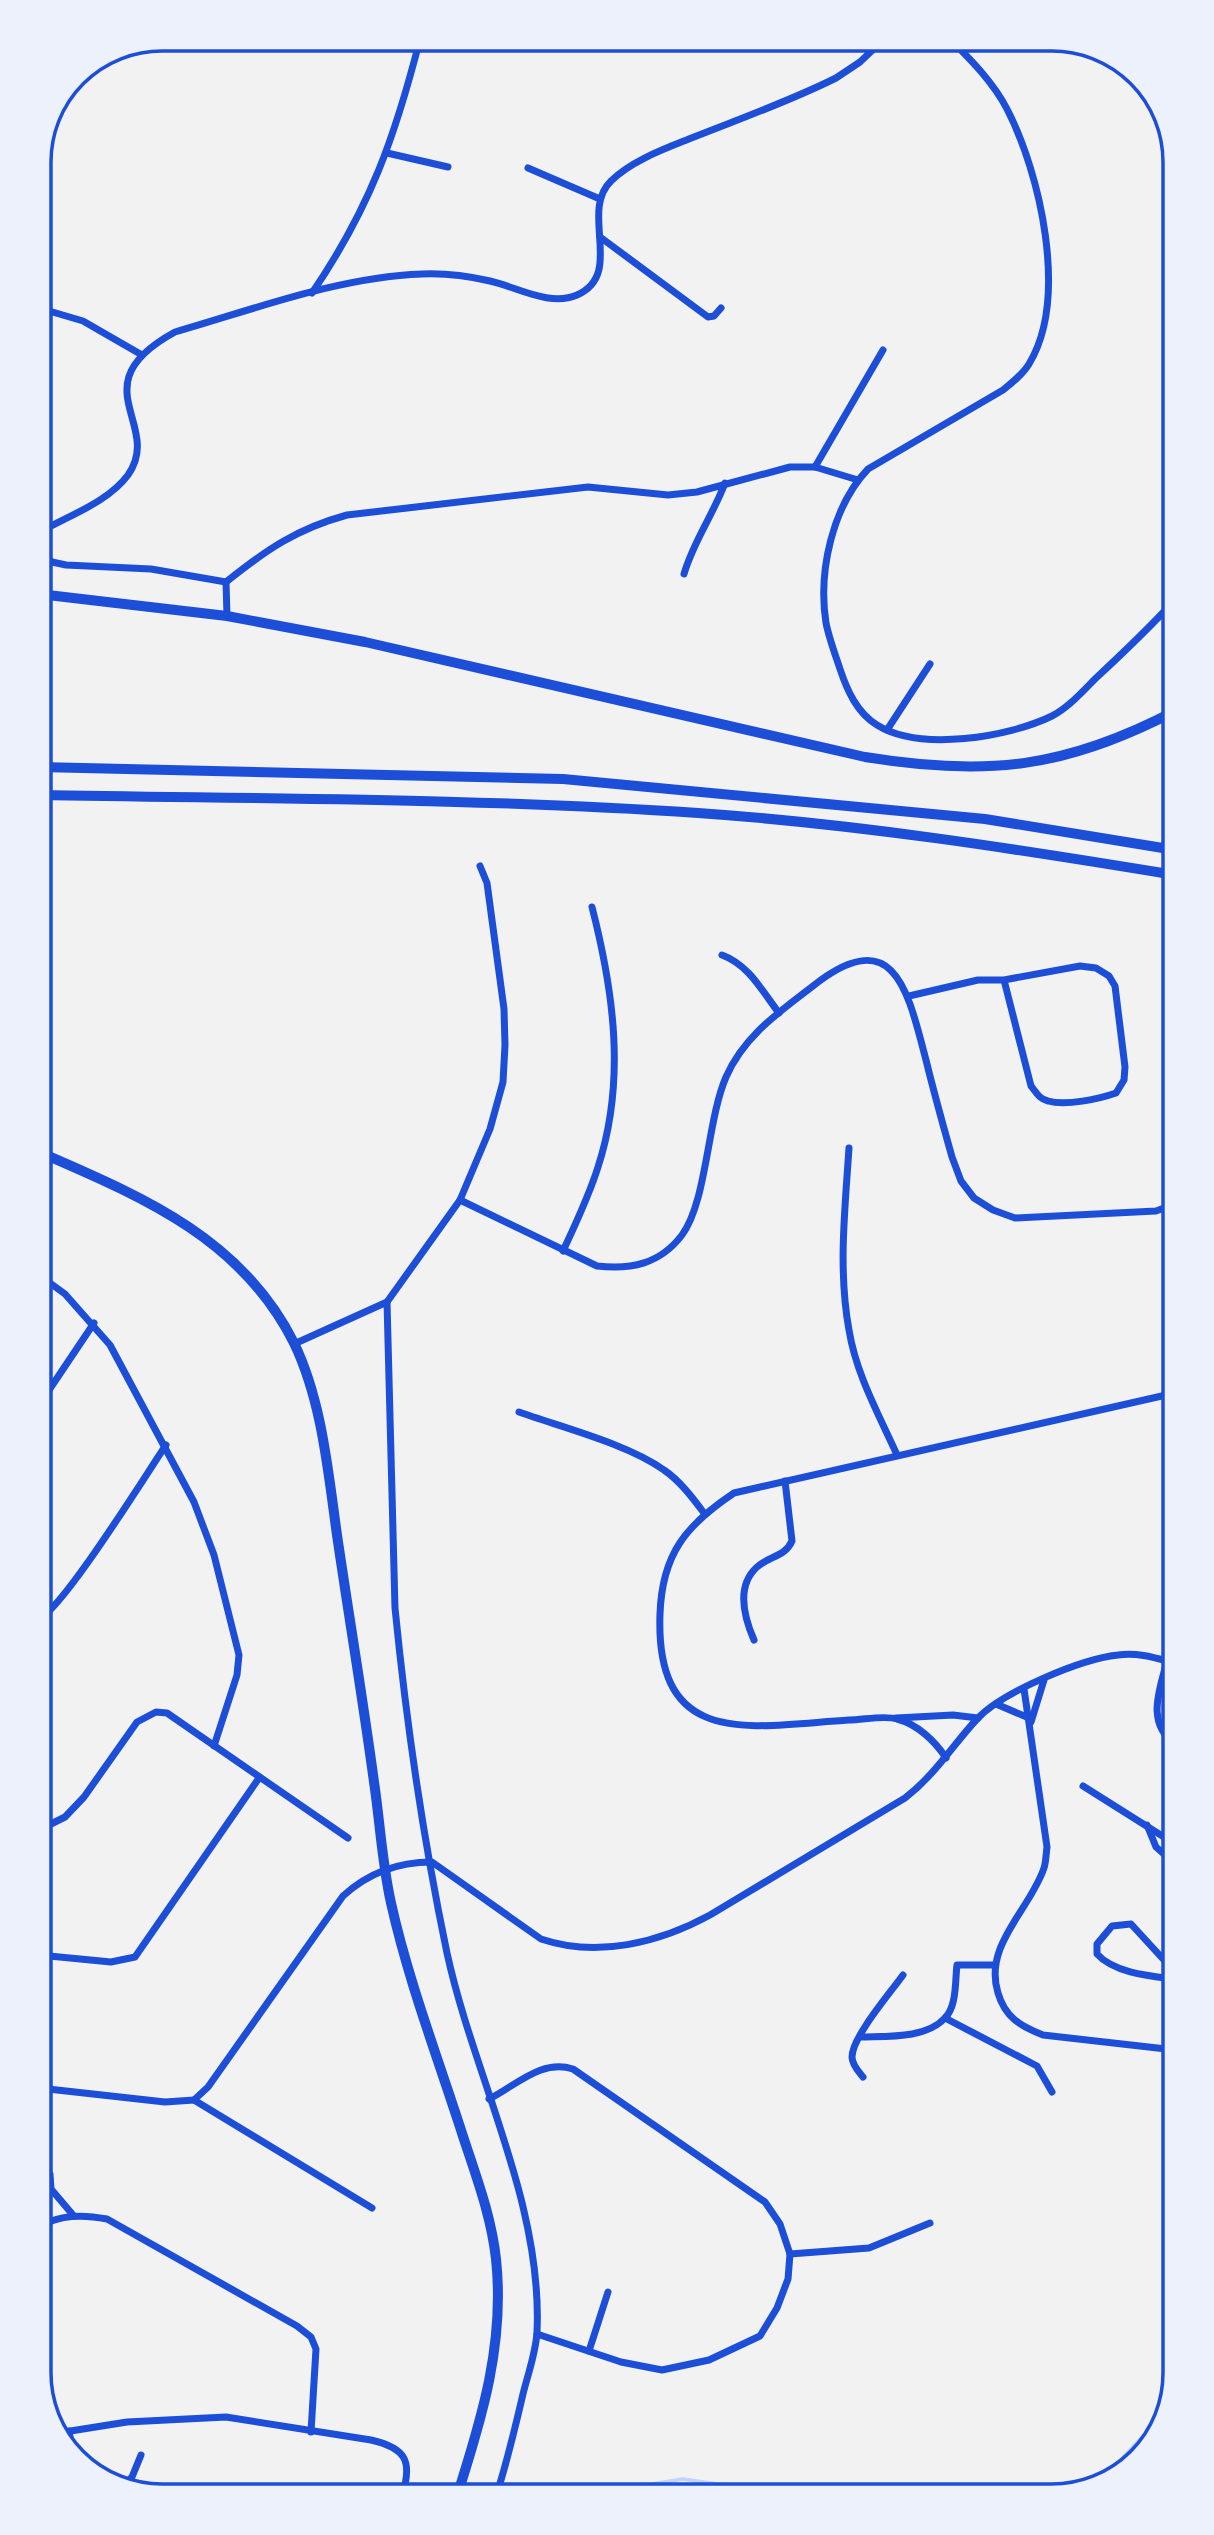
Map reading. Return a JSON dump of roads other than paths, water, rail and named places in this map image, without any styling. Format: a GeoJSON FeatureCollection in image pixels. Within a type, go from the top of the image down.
{"type":"FeatureCollection","features":[{"type":"Feature","properties":{"kind":"main road"},"geometry":{"type":"LineString","coordinates":[[51,595],[226,616],[365,642],[865,757],[912,765],[970,768],[1015,766],[1075,755],[1132,733],[1163,716]]}},
{"type":"Feature","properties":{"kind":"main road"},"geometry":{"type":"LineString","coordinates":[[51,767],[563,779],[972,817],[1163,848]]}},
{"type":"Feature","properties":{"kind":"main road"},"geometry":{"type":"LineString","coordinates":[[51,795],[556,806],[700,813],[978,843],[1163,873]]}},
{"type":"Feature","properties":{"kind":"main road"},"geometry":{"type":"LineString","coordinates":[[51,1157],[134,1194],[181,1220],[221,1250],[273,1309],[294,1344],[319,1421],[385,1869],[411,1980],[488,2213],[496,2260],[498,2310],[494,2366],[482,2420],[461,2484]]}},
{"type":"Feature","properties":{"kind":"street"},"geometry":{"type":"LineString","coordinates":[[311,293],[356,223],[387,153],[416,51]]}},
{"type":"Feature","properties":{"kind":"street"},"geometry":{"type":"LineString","coordinates":[[51,526],[102,498],[126,477],[134,463],[136,438],[125,390],[128,378],[142,355],[175,332],[311,293],[393,277],[443,274],[493,281],[551,298],[570,298],[586,290],[597,275],[600,200],[610,182],[629,168],[679,143],[829,81],[860,62],[871,51]]}},
{"type":"Feature","properties":{"kind":"street"},"geometry":{"type":"LineString","coordinates":[[961,51],[979,70],[1007,109],[1035,184],[1048,264],[1043,330],[1029,363],[1003,390],[868,469],[858,480],[832,533],[826,565],[826,623],[848,692],[864,715],[887,730],[927,738],[986,737],[1024,728],[1055,714],[1163,611]]}},
{"type":"Feature","properties":{"kind":"street"},"geometry":{"type":"LineString","coordinates":[[387,153],[448,167]]}},
{"type":"Feature","properties":{"kind":"street"},"geometry":{"type":"LineString","coordinates":[[528,168],[600,200]]}},
{"type":"Feature","properties":{"kind":"street"},"geometry":{"type":"LineString","coordinates":[[600,237],[708,317],[714,317],[721,308]]}},
{"type":"Feature","properties":{"kind":"street"},"geometry":{"type":"LineString","coordinates":[[51,312],[83,321],[142,355]]}},
{"type":"Feature","properties":{"kind":"street"},"geometry":{"type":"LineString","coordinates":[[815,467],[883,350]]}},
{"type":"Feature","properties":{"kind":"street"},"geometry":{"type":"LineString","coordinates":[[51,561],[66,565],[151,569],[226,582],[281,540],[317,523],[347,515],[421,504],[588,487],[668,495],[790,467],[815,467],[858,480]]}},
{"type":"Feature","properties":{"kind":"street"},"geometry":{"type":"LineString","coordinates":[[684,574],[689,557],[716,508],[725,484]]}},
{"type":"Feature","properties":{"kind":"street"},"geometry":{"type":"LineString","coordinates":[[226,582],[226,616]]}},
{"type":"Feature","properties":{"kind":"street"},"geometry":{"type":"LineString","coordinates":[[887,730],[930,664]]}},
{"type":"Feature","properties":{"kind":"street"},"geometry":{"type":"LineString","coordinates":[[294,1344],[387,1301],[460,1200],[490,1129],[503,1082],[504,1009],[487,883],[481,866]]}},
{"type":"Feature","properties":{"kind":"street"},"geometry":{"type":"LineString","coordinates":[[563,1251],[599,1166],[615,1067],[610,987],[592,907]]}},
{"type":"Feature","properties":{"kind":"street"},"geometry":{"type":"LineString","coordinates":[[722,955],[736,960],[747,970],[779,1013]]}},
{"type":"Feature","properties":{"kind":"street"},"geometry":{"type":"LineString","coordinates":[[460,1200],[597,1266],[620,1269],[645,1264],[673,1247],[691,1222],[726,1079],[741,1050],[755,1033],[832,971],[848,962],[861,960],[890,968],[909,996],[952,1157],[961,1181],[974,1198],[993,1210],[1015,1218],[1156,1212],[1163,1209]]}},
{"type":"Feature","properties":{"kind":"street"},"geometry":{"type":"LineString","coordinates":[[909,996],[978,980],[1004,980],[1080,966],[1096,968],[1109,976],[1115,986],[1125,1067],[1124,1080],[1116,1093],[1049,1102],[1039,1096],[1031,1086],[1004,980]]}},
{"type":"Feature","properties":{"kind":"street"},"geometry":{"type":"LineString","coordinates":[[849,1148],[842,1271],[849,1333],[864,1383],[897,1455]]}},
{"type":"Feature","properties":{"kind":"street"},"geometry":{"type":"LineString","coordinates":[[51,1284],[94,1323],[110,1345],[166,1445],[194,1503],[214,1555],[239,1655],[237,1675],[214,1746]]}},
{"type":"Feature","properties":{"kind":"street"},"geometry":{"type":"LineString","coordinates":[[387,1301],[395,1608],[400,1658],[447,1953],[489,2099],[514,2172],[527,2231],[536,2299],[537,2334],[499,2484]]}},
{"type":"Feature","properties":{"kind":"street"},"geometry":{"type":"LineString","coordinates":[[51,1387],[94,1323]]}},
{"type":"Feature","properties":{"kind":"street"},"geometry":{"type":"LineString","coordinates":[[978,1718],[953,1715],[758,1726],[722,1725],[703,1717],[684,1704],[670,1686],[663,1662],[659,1633],[661,1588],[678,1544],[704,1513],[734,1493],[1163,1396]]}},
{"type":"Feature","properties":{"kind":"street"},"geometry":{"type":"LineString","coordinates":[[519,1412],[626,1452],[663,1469],[681,1483],[704,1513]]}},
{"type":"Feature","properties":{"kind":"street"},"geometry":{"type":"LineString","coordinates":[[51,1610],[166,1445]]}},
{"type":"Feature","properties":{"kind":"street"},"geometry":{"type":"LineString","coordinates":[[754,1640],[747,1624],[744,1590],[757,1567],[785,1552],[792,1541],[785,1481]]}},
{"type":"Feature","properties":{"kind":"street"},"geometry":{"type":"LineString","coordinates":[[194,2100],[208,2087],[343,1896],[359,1881],[385,1869],[415,1862],[432,1862],[541,1940],[583,1949],[651,1941],[680,1932],[905,1798],[927,1781],[978,1718],[995,1704],[1087,1662],[1117,1655],[1150,1656],[1163,1660]]}},
{"type":"Feature","properties":{"kind":"street"},"geometry":{"type":"LineString","coordinates":[[1029,1722],[1044,1680]]}},
{"type":"Feature","properties":{"kind":"street"},"geometry":{"type":"LineString","coordinates":[[1163,1681],[1156,1715],[1163,1732]]}},
{"type":"Feature","properties":{"kind":"street"},"geometry":{"type":"LineString","coordinates":[[1024,1689],[1047,1847],[1044,1869],[1004,1940],[995,1965],[996,1987],[1002,2007],[1023,2028],[1043,2035],[1163,2049]]}},
{"type":"Feature","properties":{"kind":"street"},"geometry":{"type":"LineString","coordinates":[[995,1704],[1029,1722]]}},
{"type":"Feature","properties":{"kind":"street"},"geometry":{"type":"LineString","coordinates":[[51,1824],[65,1817],[75,1807],[145,1715],[167,1713],[348,1838]]}},
{"type":"Feature","properties":{"kind":"street"},"geometry":{"type":"LineString","coordinates":[[895,1718],[921,1731],[938,1746],[946,1758]]}},
{"type":"Feature","properties":{"kind":"street"},"geometry":{"type":"LineString","coordinates":[[51,1956],[111,1962],[135,1957],[259,1778]]}},
{"type":"Feature","properties":{"kind":"street"},"geometry":{"type":"LineString","coordinates":[[1083,1786],[1163,1835]]}},
{"type":"Feature","properties":{"kind":"street"},"geometry":{"type":"LineString","coordinates":[[1147,1824],[1156,1847],[1163,1853]]}},
{"type":"Feature","properties":{"kind":"street"},"geometry":{"type":"LineString","coordinates":[[1163,1959],[1131,1924],[1112,1926],[1097,1944],[1097,1954],[1104,1962],[1163,1978]]}},
{"type":"Feature","properties":{"kind":"street"},"geometry":{"type":"LineString","coordinates":[[861,2037],[916,2032],[945,2018],[953,2003],[957,1965],[995,1965]]}},
{"type":"Feature","properties":{"kind":"street"},"geometry":{"type":"LineString","coordinates":[[863,2077],[852,2057],[861,2037],[903,1975]]}},
{"type":"Feature","properties":{"kind":"street"},"geometry":{"type":"LineString","coordinates":[[945,2018],[1037,2066],[1052,2092]]}},
{"type":"Feature","properties":{"kind":"street"},"geometry":{"type":"LineString","coordinates":[[489,2099],[516,2086],[540,2067],[559,2065],[573,2069],[765,2202],[780,2224],[790,2254],[788,2279],[770,2325],[760,2336],[709,2360],[662,2370],[537,2334]]}},
{"type":"Feature","properties":{"kind":"street"},"geometry":{"type":"LineString","coordinates":[[51,2089],[165,2102],[194,2100],[372,2208]]}},
{"type":"Feature","properties":{"kind":"street"},"geometry":{"type":"LineString","coordinates":[[51,2189],[73,2215]]}},
{"type":"Feature","properties":{"kind":"street"},"geometry":{"type":"LineString","coordinates":[[51,2222],[73,2215],[95,2217],[116,2224],[311,2337],[317,2349],[311,2432]]}},
{"type":"Feature","properties":{"kind":"street"},"geometry":{"type":"LineString","coordinates":[[790,2254],[869,2248],[930,2223]]}},
{"type":"Feature","properties":{"kind":"street"},"geometry":{"type":"LineString","coordinates":[[589,2351],[608,2292]]}},
{"type":"Feature","properties":{"kind":"street"},"geometry":{"type":"LineString","coordinates":[[68,2432],[127,2422],[226,2417],[393,2445],[402,2452],[407,2466],[404,2484]]}},
{"type":"Feature","properties":{"kind":"street"},"geometry":{"type":"LineString","coordinates":[[130,2479],[141,2455]]}},
{"type":"Feature","properties":{"kind":"waterway"},"geometry":{"type":"LineString","coordinates":[[1119,2462],[1146,2433]]}},
{"type":"Feature","properties":{"kind":"waterway"},"geometry":{"type":"LineString","coordinates":[[651,2484],[683,2479],[718,2484]]}}]}
